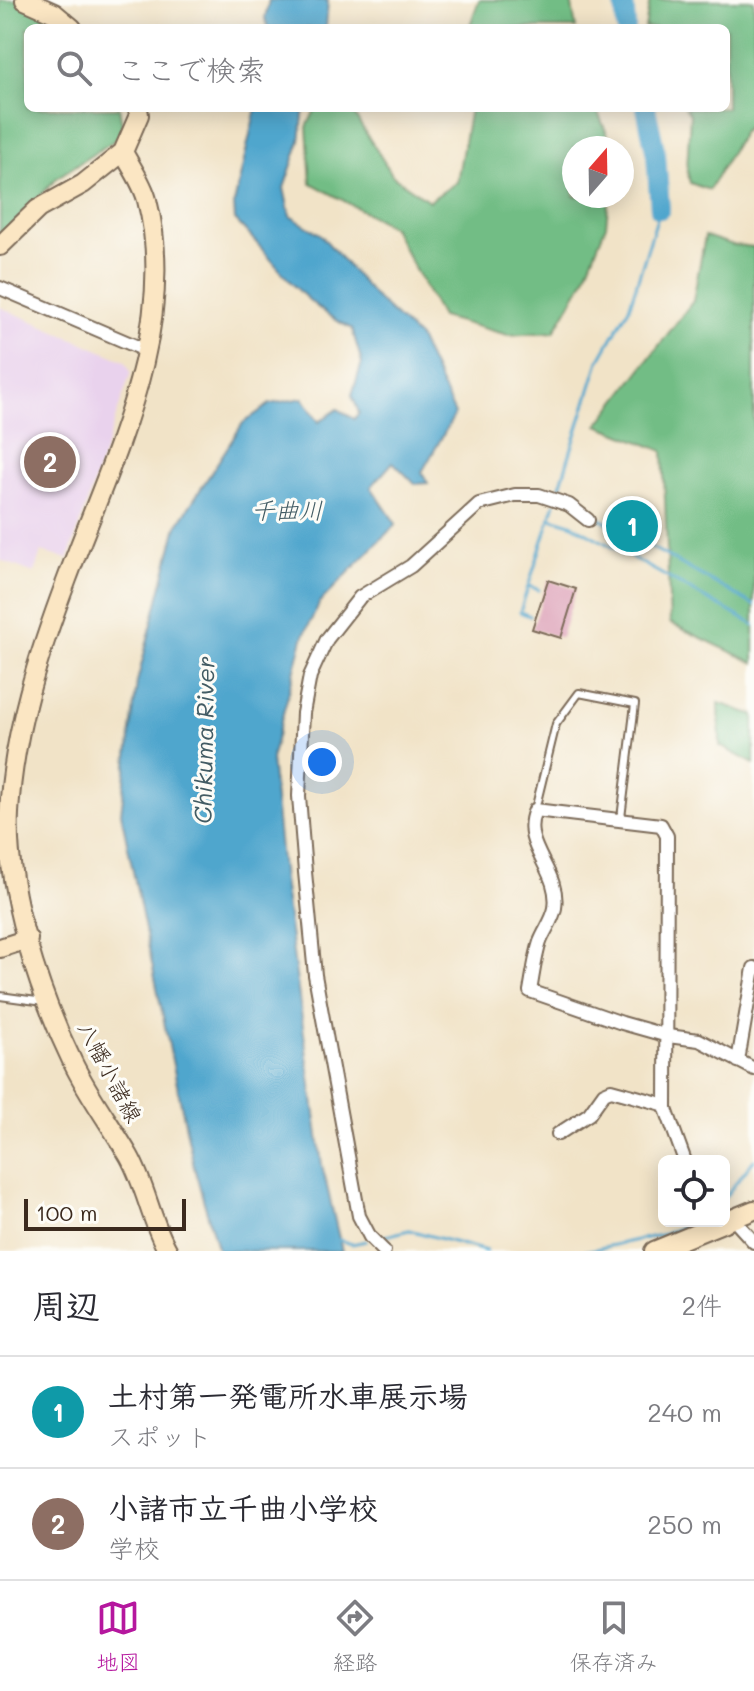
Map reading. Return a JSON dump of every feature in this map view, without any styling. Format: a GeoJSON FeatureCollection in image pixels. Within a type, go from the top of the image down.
{"type":"FeatureCollection","features":[{"type":"Feature","properties":{"kind":"street"},"geometry":{"type":"LineString","coordinates":[[25,0],[54,13],[67,24]]}},
{"type":"Feature","properties":{"kind":"street"},"geometry":{"type":"LineString","coordinates":[[0,246],[38,209],[83,184],[123,152],[139,112]]}},
{"type":"Feature","properties":{"kind":"street","name":"八幡小諸線"},"geometry":{"type":"LineString","coordinates":[[123,152],[147,198],[153,234],[155,287],[145,350],[123,434],[32,683],[15,759],[6,874],[48,1002],[73,1063],[130,1158],[168,1251]]}},
{"type":"Feature","properties":{"kind":"street"},"geometry":{"type":"LineString","coordinates":[[0,288],[145,350]]}},
{"type":"Feature","properties":{"kind":"street"},"geometry":{"type":"LineString","coordinates":[[384,1251],[370,1237],[359,1216],[315,975],[299,796],[303,713],[310,676],[327,639],[360,597],[411,566],[479,504],[515,495],[539,495],[569,505],[588,520]]}},
{"type":"Feature","properties":{"kind":"street"},"geometry":{"type":"LineString","coordinates":[[683,1155],[666,1105],[668,1036],[667,836],[661,825],[535,810],[529,835],[544,860],[555,907],[539,944],[530,991],[668,1036],[699,1040],[754,1069]]}},
{"type":"Feature","properties":{"kind":"street"},"geometry":{"type":"LineString","coordinates":[[0,948],[28,939]]}},
{"type":"Feature","properties":{"kind":"street"},"geometry":{"type":"LineString","coordinates":[[738,1061],[754,968]]}},
{"type":"Feature","properties":{"kind":"street"},"geometry":{"type":"LineString","coordinates":[[558,1134],[589,1114],[604,1093],[611,1090],[666,1105]]}},
{"type":"Feature","properties":{"kind":"street"},"geometry":{"type":"LineString","coordinates":[[730,1221],[754,1210]]}},
{"type":"Feature","properties":{"kind":"street"},"geometry":{"type":"LineString","coordinates":[[734,1220],[754,1242]]}},
{"type":"Feature","properties":{"kind":"street"},"geometry":{"type":"LineString","coordinates":[[654,1251],[705,1227]]}},
{"type":"Feature","properties":{"kind":"lane"},"geometry":{"type":"LineString","coordinates":[[535,810],[556,724],[579,693],[635,704],[621,818]]}},
{"type":"Feature","properties":{"kind":"lane"},"geometry":{"type":"LineString","coordinates":[[0,996],[48,1002]]}},
{"type":"Feature","properties":{"kind":"shaded area"},"geometry":{"type":"Polygon","coordinates":[[[0,307],[125,361],[131,372],[68,559],[41,552],[34,573],[0,560],[0,307]]]}},
{"type":"Feature","properties":{"kind":"green space"},"geometry":{"type":"Polygon","coordinates":[[[0,0],[30,0],[64,24],[24,24],[24,112],[120,112],[124,134],[58,177],[0,238],[0,0]]]}},
{"type":"Feature","properties":{"kind":"green space"},"geometry":{"type":"Polygon","coordinates":[[[479,0],[571,0],[575,24],[470,24],[479,0]]]}},
{"type":"Feature","properties":{"kind":"green space"},"geometry":{"type":"Polygon","coordinates":[[[650,0],[754,0],[754,121],[743,131],[709,190],[690,183],[687,170],[688,112],[730,112],[730,24],[646,24],[650,0]]]}},
{"type":"Feature","properties":{"kind":"green space"},"geometry":{"type":"Polygon","coordinates":[[[314,112],[353,112],[393,176],[429,201],[457,182],[469,112],[598,112],[608,136],[562,136],[562,208],[608,208],[606,225],[584,280],[554,332],[508,335],[441,317],[392,227],[311,183],[307,127],[314,112]]]}},
{"type":"Feature","properties":{"kind":"green space"},"geometry":{"type":"Polygon","coordinates":[[[705,236],[733,245],[754,247],[754,663],[670,623],[663,451],[598,425],[693,301],[705,236]]]}},
{"type":"Feature","properties":{"kind":"green space"},"geometry":{"type":"Polygon","coordinates":[[[719,703],[754,715],[754,764],[720,746],[719,703]]]}},
{"type":"Feature","properties":{"kind":"water"},"geometry":{"type":"Polygon","coordinates":[[[269,0],[328,0],[326,24],[267,24],[269,0]]]}},
{"type":"Feature","properties":{"kind":"water","name":"千曲川"},"geometry":{"type":"Polygon","coordinates":[[[255,112],[304,112],[300,141],[284,188],[290,216],[320,234],[375,297],[419,338],[455,414],[422,472],[428,483],[415,484],[393,462],[371,487],[396,524],[320,602],[304,635],[271,759],[283,880],[322,1165],[342,1251],[218,1251],[194,1167],[121,813],[137,682],[177,526],[243,423],[270,404],[303,398],[319,422],[338,409],[354,419],[359,413],[352,395],[362,363],[352,329],[316,306],[289,280],[235,220],[234,204],[255,112]]]}},
{"type":"Feature","properties":{"kind":"building"},"geometry":{"type":"Polygon","coordinates":[[[548,580],[576,589],[561,638],[532,629],[548,580]]]}},
{"type":"Feature","properties":{"kind":"waterway"},"geometry":{"type":"LineString","coordinates":[[624,0],[626,24]]}},
{"type":"Feature","properties":{"kind":"waterway"},"geometry":{"type":"LineString","coordinates":[[647,112],[656,155],[660,209]]}},
{"type":"Feature","properties":{"kind":"waterway"},"geometry":{"type":"LineString","coordinates":[[557,496],[599,361],[629,308],[660,209]]}},
{"type":"Feature","properties":{"kind":"waterway"},"geometry":{"type":"LineString","coordinates":[[559,491],[571,500]]}},
{"type":"Feature","properties":{"kind":"waterway"},"geometry":{"type":"LineString","coordinates":[[530,616],[520,612],[555,503]]}},
{"type":"Feature","properties":{"kind":"waterway"},"geometry":{"type":"LineString","coordinates":[[583,509],[754,605]]}},
{"type":"Feature","properties":{"kind":"waterway"},"geometry":{"type":"LineString","coordinates":[[551,518],[571,524],[754,625]]}},
{"type":"Feature","properties":{"kind":"waterway"},"geometry":{"type":"LineString","coordinates":[[529,586],[539,590]]}},
{"type":"Feature","properties":{"kind":"waterway"},"geometry":{"type":"LineString","coordinates":[[730,1190],[754,1160]]}},
{"type":"Feature","properties":{"kind":"waterway"},"geometry":{"type":"LineString","coordinates":[[586,1251],[665,1234],[682,1227]]}},
{"type":"Feature","properties":{"kind":"waterway"},"geometry":{"type":"LineString","coordinates":[[378,1238],[409,1230],[486,1251]]}},
{"type":"Feature","properties":{"kind":"waterway"},"geometry":{"type":"LineString","coordinates":[[339,1240],[352,1244],[366,1241]]}},
{"type":"Feature","properties":{"kind":"place","name":"小諸市立千曲小学校"},"geometry":{"type":"Point","coordinates":[50,462]}},
{"type":"Feature","properties":{"kind":"place","name":"土村第一発電所水車展示場"},"geometry":{"type":"Point","coordinates":[632,526]}},
{"type":"Feature","properties":{"kind":"water label","name":"Chikuma River"},"geometry":{"type":"Point","coordinates":[205,740]}}]}
